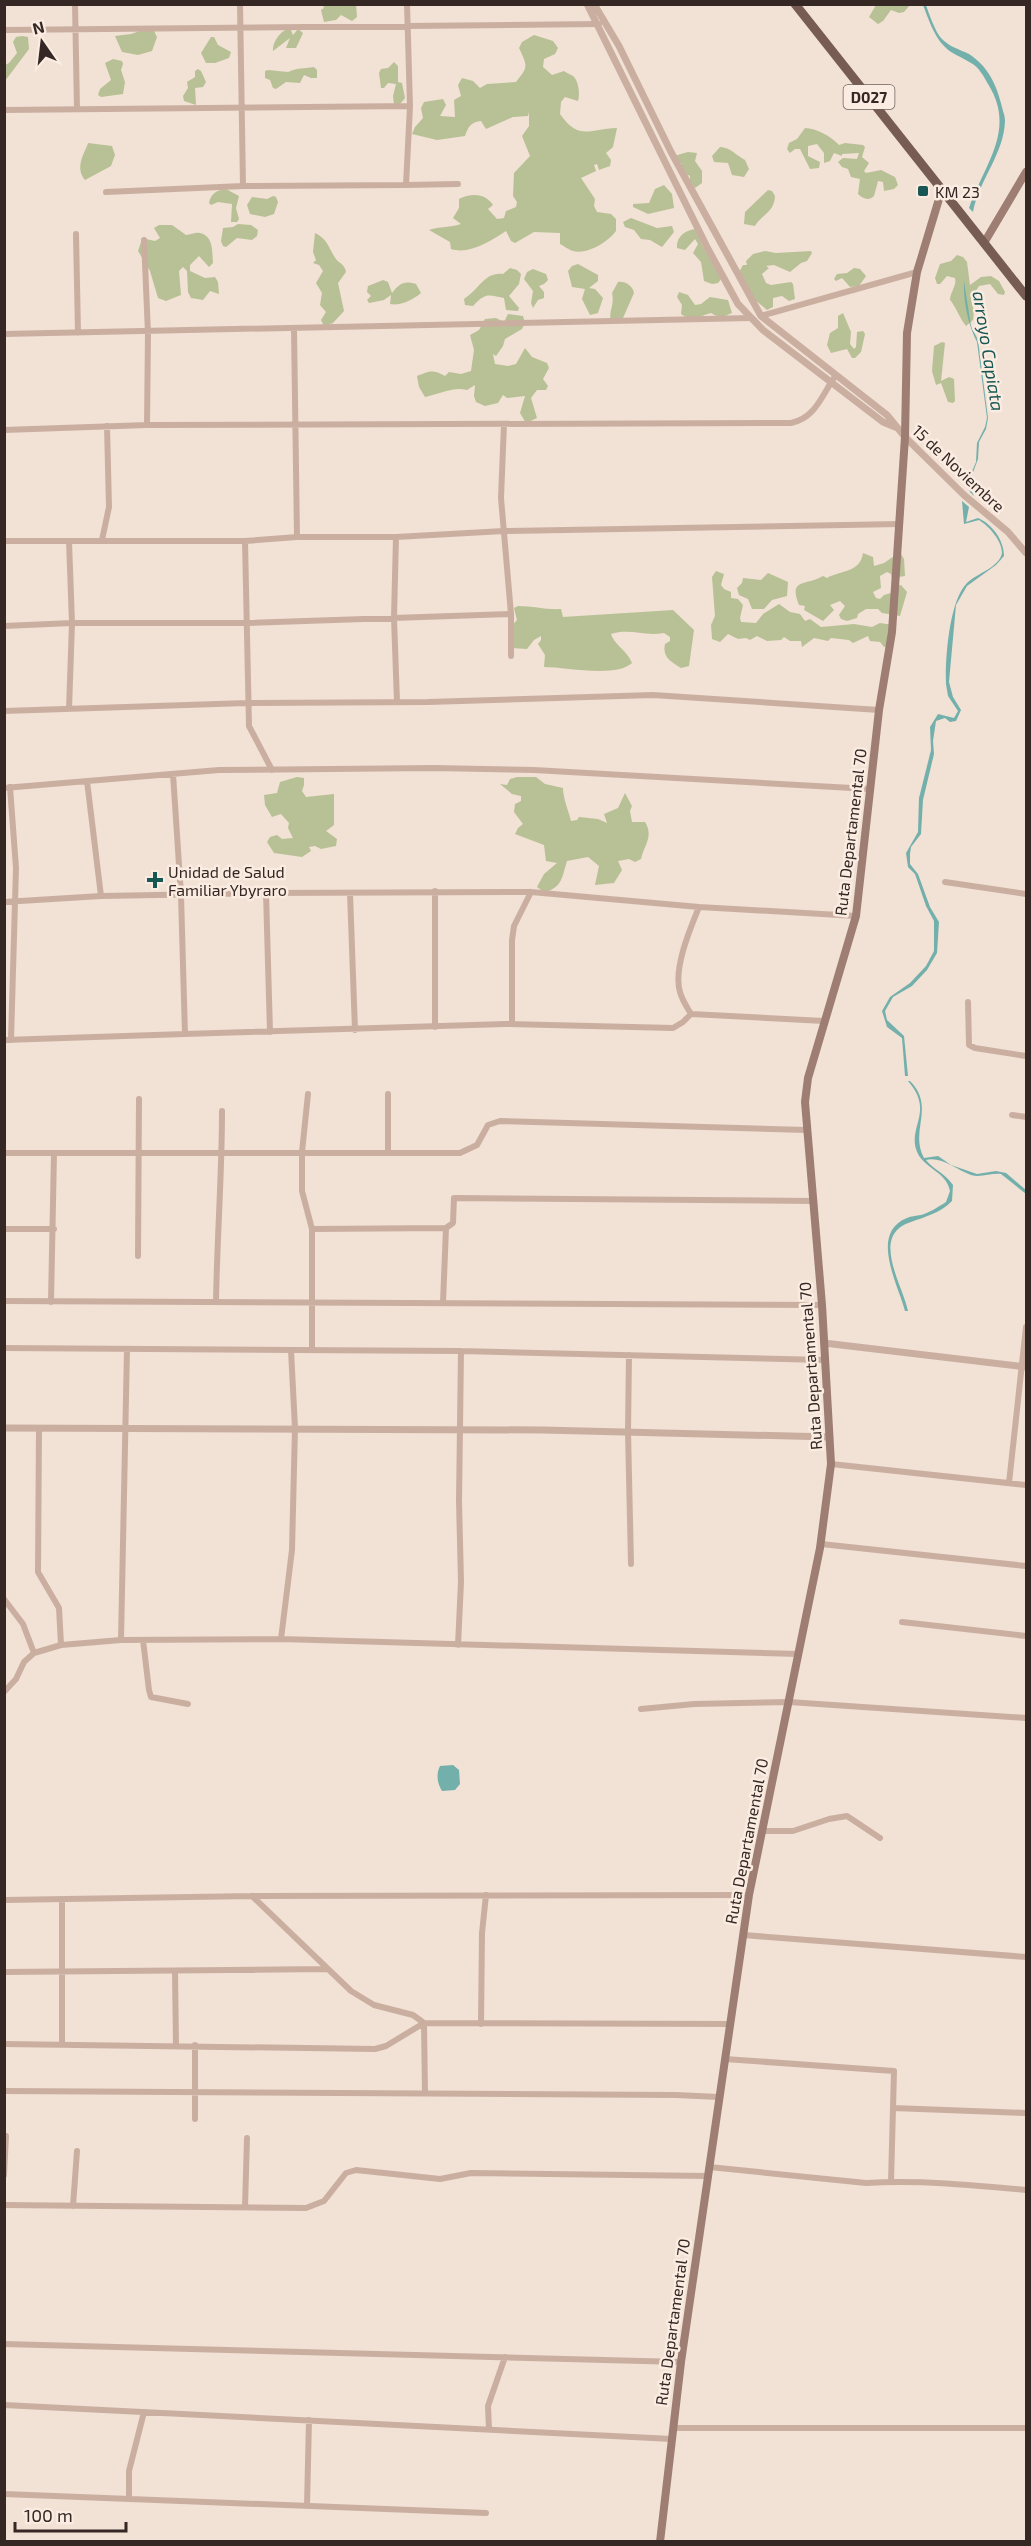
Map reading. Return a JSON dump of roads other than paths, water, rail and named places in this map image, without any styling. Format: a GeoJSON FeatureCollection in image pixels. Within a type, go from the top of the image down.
{"type":"FeatureCollection","features":[{"type":"Feature","properties":{"kind":"main road","name":"D027"},"geometry":{"type":"LineString","coordinates":[[795,4],[1026,296]]}},
{"type":"Feature","properties":{"kind":"main road"},"geometry":{"type":"LineString","coordinates":[[984,243],[1026,172]]}},
{"type":"Feature","properties":{"kind":"main road","name":"Ruta Departamental 70"},"geometry":{"type":"LineString","coordinates":[[660,2541],[681,2362],[749,1895],[821,1544],[831,1464],[822,1305],[805,1102],[808,1078],[856,916],[879,710],[892,632],[905,437],[907,333],[917,272],[942,189]]}},
{"type":"Feature","properties":{"kind":"street"},"geometry":{"type":"LineString","coordinates":[[75,4],[77,109]]}},
{"type":"Feature","properties":{"kind":"street"},"geometry":{"type":"LineString","coordinates":[[240,4],[243,186]]}},
{"type":"Feature","properties":{"kind":"street"},"geometry":{"type":"LineString","coordinates":[[406,185],[410,106],[407,4]]}},
{"type":"Feature","properties":{"kind":"street"},"geometry":{"type":"LineString","coordinates":[[586,4],[619,46],[671,152],[761,316],[917,272]]}},
{"type":"Feature","properties":{"kind":"street"},"geometry":{"type":"LineString","coordinates":[[594,4],[708,249],[738,304],[751,318],[831,382],[883,422],[898,428]]}},
{"type":"Feature","properties":{"kind":"street"},"geometry":{"type":"LineString","coordinates":[[4,30],[602,24]]}},
{"type":"Feature","properties":{"kind":"street"},"geometry":{"type":"LineString","coordinates":[[4,110],[410,106]]}},
{"type":"Feature","properties":{"kind":"street"},"geometry":{"type":"LineString","coordinates":[[106,192],[243,186],[458,184]]}},
{"type":"Feature","properties":{"kind":"street"},"geometry":{"type":"LineString","coordinates":[[76,234],[78,333]]}},
{"type":"Feature","properties":{"kind":"street"},"geometry":{"type":"LineString","coordinates":[[144,240],[148,333],[147,425]]}},
{"type":"Feature","properties":{"kind":"street","name":"15 de Noviembre"},"geometry":{"type":"LineString","coordinates":[[761,316],[887,415],[905,437],[964,495],[1008,532],[1026,553]]}},
{"type":"Feature","properties":{"kind":"street"},"geometry":{"type":"LineString","coordinates":[[4,334],[148,333],[751,318]]}},
{"type":"Feature","properties":{"kind":"street"},"geometry":{"type":"LineString","coordinates":[[294,329],[297,537]]}},
{"type":"Feature","properties":{"kind":"street"},"geometry":{"type":"LineString","coordinates":[[4,430],[147,425],[791,423],[802,420],[813,411],[836,375]]}},
{"type":"Feature","properties":{"kind":"street"},"geometry":{"type":"LineString","coordinates":[[504,423],[501,498],[511,614],[511,656]]}},
{"type":"Feature","properties":{"kind":"street"},"geometry":{"type":"LineString","coordinates":[[102,540],[109,507],[106,426]]}},
{"type":"Feature","properties":{"kind":"street"},"geometry":{"type":"LineString","coordinates":[[4,541],[245,541],[297,537],[396,537],[504,531],[900,524]]}},
{"type":"Feature","properties":{"kind":"street"},"geometry":{"type":"LineString","coordinates":[[396,537],[394,618],[397,702]]}},
{"type":"Feature","properties":{"kind":"street"},"geometry":{"type":"LineString","coordinates":[[69,541],[72,623],[69,709]]}},
{"type":"Feature","properties":{"kind":"street"},"geometry":{"type":"LineString","coordinates":[[245,541],[249,726],[272,770]]}},
{"type":"Feature","properties":{"kind":"street"},"geometry":{"type":"LineString","coordinates":[[4,626],[511,614]]}},
{"type":"Feature","properties":{"kind":"street"},"geometry":{"type":"LineString","coordinates":[[4,711],[247,703],[397,702],[652,695],[879,710]]}},
{"type":"Feature","properties":{"kind":"street"},"geometry":{"type":"LineString","coordinates":[[824,1022],[691,1014],[673,1028],[512,1024],[8,1040],[16,868],[7,787],[219,770],[434,768],[534,770],[870,789]]}},
{"type":"Feature","properties":{"kind":"street"},"geometry":{"type":"LineString","coordinates":[[173,774],[181,895],[185,1034]]}},
{"type":"Feature","properties":{"kind":"street"},"geometry":{"type":"LineString","coordinates":[[87,781],[101,896]]}},
{"type":"Feature","properties":{"kind":"street"},"geometry":{"type":"LineString","coordinates":[[945,882],[1026,894]]}},
{"type":"Feature","properties":{"kind":"street"},"geometry":{"type":"LineString","coordinates":[[4,902],[101,896],[435,891],[531,892],[699,907],[856,916]]}},
{"type":"Feature","properties":{"kind":"street"},"geometry":{"type":"LineString","coordinates":[[435,891],[435,1027]]}},
{"type":"Feature","properties":{"kind":"street"},"geometry":{"type":"LineString","coordinates":[[512,1024],[514,926],[531,892]]}},
{"type":"Feature","properties":{"kind":"street"},"geometry":{"type":"LineString","coordinates":[[266,893],[270,1032]]}},
{"type":"Feature","properties":{"kind":"street"},"geometry":{"type":"LineString","coordinates":[[350,893],[355,1030]]}},
{"type":"Feature","properties":{"kind":"street"},"geometry":{"type":"LineString","coordinates":[[691,1014],[679,990],[679,970],[689,931],[699,907]]}},
{"type":"Feature","properties":{"kind":"street"},"geometry":{"type":"LineString","coordinates":[[968,1002],[969,1045],[975,1048],[1026,1056]]}},
{"type":"Feature","properties":{"kind":"street"},"geometry":{"type":"LineString","coordinates":[[308,1094],[302,1152],[302,1191],[312,1229],[314,1303],[312,1350]]}},
{"type":"Feature","properties":{"kind":"street"},"geometry":{"type":"LineString","coordinates":[[388,1094],[388,1152]]}},
{"type":"Feature","properties":{"kind":"street"},"geometry":{"type":"LineString","coordinates":[[138,1256],[139,1099]]}},
{"type":"Feature","properties":{"kind":"street"},"geometry":{"type":"LineString","coordinates":[[216,1302],[222,1111]]}},
{"type":"Feature","properties":{"kind":"street"},"geometry":{"type":"LineString","coordinates":[[1012,1115],[1026,1117]]}},
{"type":"Feature","properties":{"kind":"street"},"geometry":{"type":"LineString","coordinates":[[4,1153],[460,1153],[477,1145],[488,1125],[500,1120],[806,1130]]}},
{"type":"Feature","properties":{"kind":"street"},"geometry":{"type":"LineString","coordinates":[[51,1302],[54,1153]]}},
{"type":"Feature","properties":{"kind":"street"},"geometry":{"type":"LineString","coordinates":[[312,1229],[446,1228],[453,1222],[454,1198],[813,1201]]}},
{"type":"Feature","properties":{"kind":"street"},"geometry":{"type":"LineString","coordinates":[[443,1303],[446,1228]]}},
{"type":"Feature","properties":{"kind":"street"},"geometry":{"type":"LineString","coordinates":[[4,1229],[54,1229]]}},
{"type":"Feature","properties":{"kind":"street"},"geometry":{"type":"LineString","coordinates":[[4,1301],[822,1305]]}},
{"type":"Feature","properties":{"kind":"street"},"geometry":{"type":"LineString","coordinates":[[1009,1483],[1024,1367],[1026,1327]]}},
{"type":"Feature","properties":{"kind":"street"},"geometry":{"type":"LineString","coordinates":[[824,1343],[1024,1367]]}},
{"type":"Feature","properties":{"kind":"street"},"geometry":{"type":"LineString","coordinates":[[4,1348],[461,1351],[825,1360]]}},
{"type":"Feature","properties":{"kind":"street"},"geometry":{"type":"LineString","coordinates":[[121,1640],[127,1349]]}},
{"type":"Feature","properties":{"kind":"street"},"geometry":{"type":"LineString","coordinates":[[281,1638],[292,1550],[295,1428],[291,1350]]}},
{"type":"Feature","properties":{"kind":"street"},"geometry":{"type":"LineString","coordinates":[[458,1645],[461,1582],[461,1351]]}},
{"type":"Feature","properties":{"kind":"street"},"geometry":{"type":"LineString","coordinates":[[629,1355],[628,1431],[632,1564]]}},
{"type":"Feature","properties":{"kind":"street"},"geometry":{"type":"LineString","coordinates":[[4,1428],[460,1429],[829,1437]]}},
{"type":"Feature","properties":{"kind":"street"},"geometry":{"type":"LineString","coordinates":[[39,1428],[38,1572],[58,1608],[61,1645]]}},
{"type":"Feature","properties":{"kind":"street"},"geometry":{"type":"LineString","coordinates":[[831,1464],[1026,1485]]}},
{"type":"Feature","properties":{"kind":"street"},"geometry":{"type":"LineString","coordinates":[[821,1544],[1026,1566]]}},
{"type":"Feature","properties":{"kind":"street"},"geometry":{"type":"LineString","coordinates":[[4,1599],[23,1624],[34,1653]]}},
{"type":"Feature","properties":{"kind":"street"},"geometry":{"type":"LineString","coordinates":[[902,1622],[1026,1636]]}},
{"type":"Feature","properties":{"kind":"street"},"geometry":{"type":"LineString","coordinates":[[4,1692],[16,1679],[24,1662],[34,1653],[61,1645],[121,1640],[281,1638],[799,1654]]}},
{"type":"Feature","properties":{"kind":"street"},"geometry":{"type":"LineString","coordinates":[[143,1640],[148,1690],[152,1697],[188,1704]]}},
{"type":"Feature","properties":{"kind":"street"},"geometry":{"type":"LineString","coordinates":[[641,1709],[724,1703],[789,1702],[1026,1718]]}},
{"type":"Feature","properties":{"kind":"street"},"geometry":{"type":"LineString","coordinates":[[762,1831],[796,1830],[829,1819],[847,1816],[880,1838]]}},
{"type":"Feature","properties":{"kind":"street"},"geometry":{"type":"LineString","coordinates":[[481,2024],[482,1933],[486,1895]]}},
{"type":"Feature","properties":{"kind":"street"},"geometry":{"type":"LineString","coordinates":[[4,1900],[252,1896],[749,1895]]}},
{"type":"Feature","properties":{"kind":"street"},"geometry":{"type":"LineString","coordinates":[[252,1896],[351,1991],[374,2005],[413,2015],[424,2024],[425,2093]]}},
{"type":"Feature","properties":{"kind":"street"},"geometry":{"type":"LineString","coordinates":[[62,1900],[62,2043]]}},
{"type":"Feature","properties":{"kind":"street"},"geometry":{"type":"LineString","coordinates":[[743,1935],[1026,1957]]}},
{"type":"Feature","properties":{"kind":"street"},"geometry":{"type":"LineString","coordinates":[[4,1972],[327,1969]]}},
{"type":"Feature","properties":{"kind":"street"},"geometry":{"type":"LineString","coordinates":[[175,1971],[176,2045]]}},
{"type":"Feature","properties":{"kind":"street"},"geometry":{"type":"LineString","coordinates":[[4,2044],[375,2049],[386,2046],[424,2024],[730,2024]]}},
{"type":"Feature","properties":{"kind":"street"},"geometry":{"type":"LineString","coordinates":[[195,2045],[195,2119]]}},
{"type":"Feature","properties":{"kind":"street"},"geometry":{"type":"LineString","coordinates":[[725,2059],[894,2071],[891,2182]]}},
{"type":"Feature","properties":{"kind":"street"},"geometry":{"type":"LineString","coordinates":[[4,2091],[676,2094],[719,2097]]}},
{"type":"Feature","properties":{"kind":"street"},"geometry":{"type":"LineString","coordinates":[[893,2108],[1026,2113]]}},
{"type":"Feature","properties":{"kind":"street"},"geometry":{"type":"LineString","coordinates":[[4,2175],[6,2136]]}},
{"type":"Feature","properties":{"kind":"street"},"geometry":{"type":"LineString","coordinates":[[245,2207],[247,2139]]}},
{"type":"Feature","properties":{"kind":"street"},"geometry":{"type":"LineString","coordinates":[[73,2206],[77,2151]]}},
{"type":"Feature","properties":{"kind":"street"},"geometry":{"type":"LineString","coordinates":[[4,2205],[306,2208],[324,2201],[346,2173],[357,2170],[440,2179],[471,2173],[709,2172],[866,2183],[891,2182],[1026,2190]]}},
{"type":"Feature","properties":{"kind":"street"},"geometry":{"type":"LineString","coordinates":[[4,2344],[681,2362]]}},
{"type":"Feature","properties":{"kind":"street"},"geometry":{"type":"LineString","coordinates":[[489,2429],[488,2406],[505,2357]]}},
{"type":"Feature","properties":{"kind":"street"},"geometry":{"type":"LineString","coordinates":[[4,2405],[672,2439]]}},
{"type":"Feature","properties":{"kind":"street"},"geometry":{"type":"LineString","coordinates":[[129,2499],[129,2471],[144,2412]]}},
{"type":"Feature","properties":{"kind":"street"},"geometry":{"type":"LineString","coordinates":[[307,2506],[309,2420]]}},
{"type":"Feature","properties":{"kind":"street"},"geometry":{"type":"LineString","coordinates":[[673,2428],[1026,2428]]}},
{"type":"Feature","properties":{"kind":"street"},"geometry":{"type":"LineString","coordinates":[[4,2494],[486,2513]]}},
{"type":"Feature","properties":{"kind":"water"},"geometry":{"type":"Polygon","coordinates":[[[923,5],[926,5],[934,27],[941,38],[976,59],[987,71],[998,92],[1004,115],[1004,133],[980,189],[973,212],[969,208],[999,132],[996,101],[981,72],[940,42],[923,5]]]}},
{"type":"Feature","properties":{"kind":"water"},"geometry":{"type":"Polygon","coordinates":[[[964,281],[971,326],[978,340],[988,418],[986,429],[979,442],[978,459],[969,483],[974,496],[967,483],[976,462],[977,443],[987,418],[977,342],[971,328],[967,312],[964,281]]]}},
{"type":"Feature","properties":{"kind":"water"},"geometry":{"type":"Polygon","coordinates":[[[962,501],[969,507],[966,522],[978,518],[988,524],[1002,544],[1004,556],[996,565],[967,586],[956,605],[949,682],[953,697],[961,710],[956,721],[950,722],[945,718],[936,721],[934,754],[923,800],[921,834],[911,847],[910,854],[910,864],[918,874],[930,907],[939,922],[937,953],[927,970],[912,986],[893,997],[885,1011],[887,1020],[904,1036],[908,1076],[905,1076],[902,1038],[887,1027],[882,1011],[890,997],[910,983],[926,966],[934,951],[934,921],[915,874],[908,867],[906,853],[918,832],[919,798],[931,750],[930,727],[938,714],[954,718],[958,711],[948,696],[946,684],[947,646],[956,603],[967,583],[997,563],[1002,553],[998,539],[983,523],[979,520],[964,524],[962,501]]]}},
{"type":"Feature","properties":{"kind":"water"},"geometry":{"type":"Polygon","coordinates":[[[908,1081],[917,1091],[921,1100],[919,1138],[924,1158],[938,1156],[951,1165],[977,1174],[996,1171],[1006,1173],[1026,1190],[1026,1194],[1001,1174],[974,1176],[937,1160],[926,1160],[953,1185],[952,1201],[938,1211],[899,1228],[892,1237],[890,1248],[892,1261],[908,1311],[905,1311],[889,1260],[890,1235],[896,1225],[907,1218],[927,1213],[946,1202],[950,1191],[944,1178],[923,1161],[916,1149],[915,1132],[920,1109],[916,1092],[908,1081]]]}},
{"type":"Feature","properties":{"kind":"water"},"geometry":{"type":"Polygon","coordinates":[[[453,1765],[459,1770],[460,1784],[455,1790],[442,1791],[438,1778],[440,1766],[453,1765]]]}},
{"type":"Feature","properties":{"kind":"place","name":"KM 23"},"geometry":{"type":"Point","coordinates":[923,191]}},
{"type":"Feature","properties":{"kind":"place","name":"Unidad de Salud Familiar Ybyraro"},"geometry":{"type":"Point","coordinates":[155,880]}},
{"type":"Feature","properties":{"kind":"water label","name":"arroyo Capiata"},"geometry":{"type":"Point","coordinates":[989,351]}}]}
